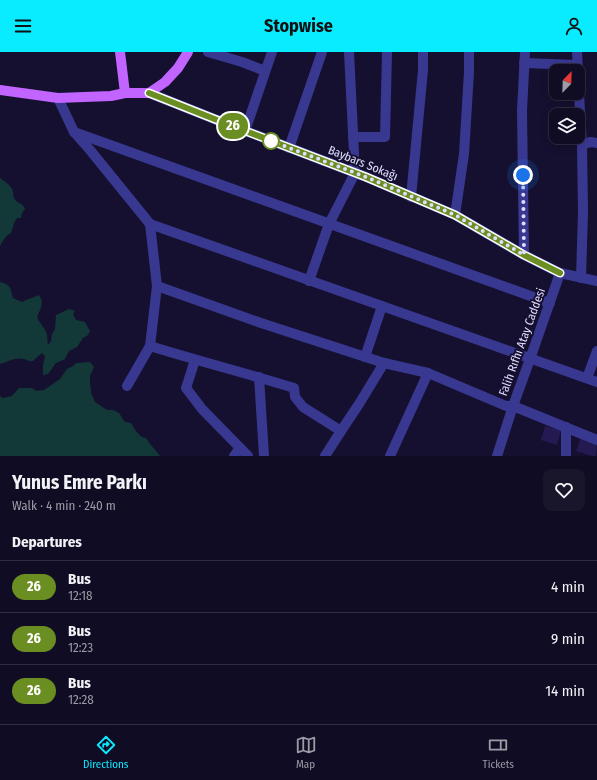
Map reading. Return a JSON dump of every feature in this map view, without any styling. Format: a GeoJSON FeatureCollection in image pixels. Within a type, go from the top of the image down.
{"type":"FeatureCollection","features":[{"type":"Feature","properties":{"kind":"main road"},"geometry":{"type":"LineString","coordinates":[[120,52],[124,92]]}},
{"type":"Feature","properties":{"kind":"main road"},"geometry":{"type":"LineString","coordinates":[[0,90],[58,98],[111,96],[124,92],[149,93],[165,82],[178,68],[188,52]]}},
{"type":"Feature","properties":{"kind":"street"},"geometry":{"type":"LineString","coordinates":[[208,52],[242,62],[265,71]]}},
{"type":"Feature","properties":{"kind":"street"},"geometry":{"type":"LineString","coordinates":[[245,131],[272,52]]}},
{"type":"Feature","properties":{"kind":"street"},"geometry":{"type":"LineString","coordinates":[[289,148],[322,52]]}},
{"type":"Feature","properties":{"kind":"street"},"geometry":{"type":"LineString","coordinates":[[309,281],[329,224],[355,173],[349,52]]}},
{"type":"Feature","properties":{"kind":"street"},"geometry":{"type":"LineString","coordinates":[[353,137],[385,137],[387,52]]}},
{"type":"Feature","properties":{"kind":"street"},"geometry":{"type":"LineString","coordinates":[[411,197],[423,52]]}},
{"type":"Feature","properties":{"kind":"street"},"geometry":{"type":"LineString","coordinates":[[455,215],[464,154],[469,52]]}},
{"type":"Feature","properties":{"kind":"street"},"geometry":{"type":"LineString","coordinates":[[524,255],[522,111],[525,52]]}},
{"type":"Feature","properties":{"kind":"street"},"geometry":{"type":"LineString","coordinates":[[576,52],[577,64]]}},
{"type":"Feature","properties":{"kind":"street"},"geometry":{"type":"LineString","coordinates":[[524,63],[549,65]]}},
{"type":"Feature","properties":{"kind":"street","name":"Baybars Sokağı"},"geometry":{"type":"LineString","coordinates":[[149,93],[355,173],[455,215],[524,255],[560,273]]}},
{"type":"Feature","properties":{"kind":"street"},"geometry":{"type":"LineString","coordinates":[[58,98],[74,132],[150,224],[597,382]]}},
{"type":"Feature","properties":{"kind":"street"},"geometry":{"type":"LineString","coordinates":[[74,132],[550,303]]}},
{"type":"Feature","properties":{"kind":"street"},"geometry":{"type":"LineString","coordinates":[[585,143],[597,143]]}},
{"type":"Feature","properties":{"kind":"street"},"geometry":{"type":"LineString","coordinates":[[581,278],[583,212],[582,144]]}},
{"type":"Feature","properties":{"kind":"street"},"geometry":{"type":"LineString","coordinates":[[127,386],[150,346],[157,286],[150,224]]}},
{"type":"Feature","properties":{"kind":"street"},"geometry":{"type":"LineString","coordinates":[[560,273],[597,281]]}},
{"type":"Feature","properties":{"kind":"street","name":"Falih Rıfhı Atay Caddesi"},"geometry":{"type":"LineString","coordinates":[[497,456],[560,273]]}},
{"type":"Feature","properties":{"kind":"street"},"geometry":{"type":"LineString","coordinates":[[157,286],[261,323],[384,363],[428,373],[506,406],[513,406],[597,440]]}},
{"type":"Feature","properties":{"kind":"street"},"geometry":{"type":"LineString","coordinates":[[366,357],[382,306]]}},
{"type":"Feature","properties":{"kind":"street"},"geometry":{"type":"LineString","coordinates":[[150,346],[294,388],[296,397],[304,407],[341,431]]}},
{"type":"Feature","properties":{"kind":"street"},"geometry":{"type":"LineString","coordinates":[[587,378],[597,351]]}},
{"type":"Feature","properties":{"kind":"street"},"geometry":{"type":"LineString","coordinates":[[195,360],[186,388],[237,452],[248,456]]}},
{"type":"Feature","properties":{"kind":"street"},"geometry":{"type":"LineString","coordinates":[[325,456],[384,363]]}},
{"type":"Feature","properties":{"kind":"street"},"geometry":{"type":"LineString","coordinates":[[390,456],[428,373]]}},
{"type":"Feature","properties":{"kind":"street"},"geometry":{"type":"LineString","coordinates":[[259,377],[264,456]]}},
{"type":"Feature","properties":{"kind":"street"},"geometry":{"type":"LineString","coordinates":[[566,427],[566,456]]}},
{"type":"Feature","properties":{"kind":"green space"},"geometry":{"type":"Polygon","coordinates":[[[0,178],[11,187],[15,200],[25,209],[21,218],[17,218],[15,221],[11,233],[6,237],[0,246],[0,178]]]}},
{"type":"Feature","properties":{"kind":"green space"},"geometry":{"type":"Polygon","coordinates":[[[0,282],[10,287],[13,298],[22,302],[39,295],[42,304],[37,317],[47,333],[48,345],[55,329],[56,315],[69,309],[75,311],[73,314],[76,320],[85,322],[90,331],[77,347],[69,351],[65,359],[56,363],[48,374],[43,375],[45,356],[42,353],[33,361],[18,359],[0,364],[0,282]]]}},
{"type":"Feature","properties":{"kind":"green space"},"geometry":{"type":"Polygon","coordinates":[[[90,362],[94,367],[90,376],[90,383],[91,393],[95,402],[107,410],[113,410],[119,413],[125,422],[131,423],[139,435],[146,438],[160,456],[0,456],[0,396],[3,398],[12,396],[19,388],[32,388],[36,391],[44,390],[60,379],[67,369],[76,363],[90,362]]]}},
{"type":"Feature","properties":{"kind":"building"},"geometry":{"type":"Polygon","coordinates":[[[545,426],[561,430],[557,445],[541,440],[545,426]]]}},
{"type":"Feature","properties":{"kind":"building"},"geometry":{"type":"Polygon","coordinates":[[[581,437],[597,442],[596,456],[576,451],[581,437]]]}},
{"type":"Feature","properties":{"kind":"bus line","name":"26"},"geometry":{"type":"LineString","coordinates":[[149,93],[366,177],[455,215],[524,255],[560,273]]}},
{"type":"Feature","properties":{"kind":"route"},"geometry":{"type":"LineString","coordinates":[[271,141],[366,177],[455,215],[524,255],[523,175]]}}]}
